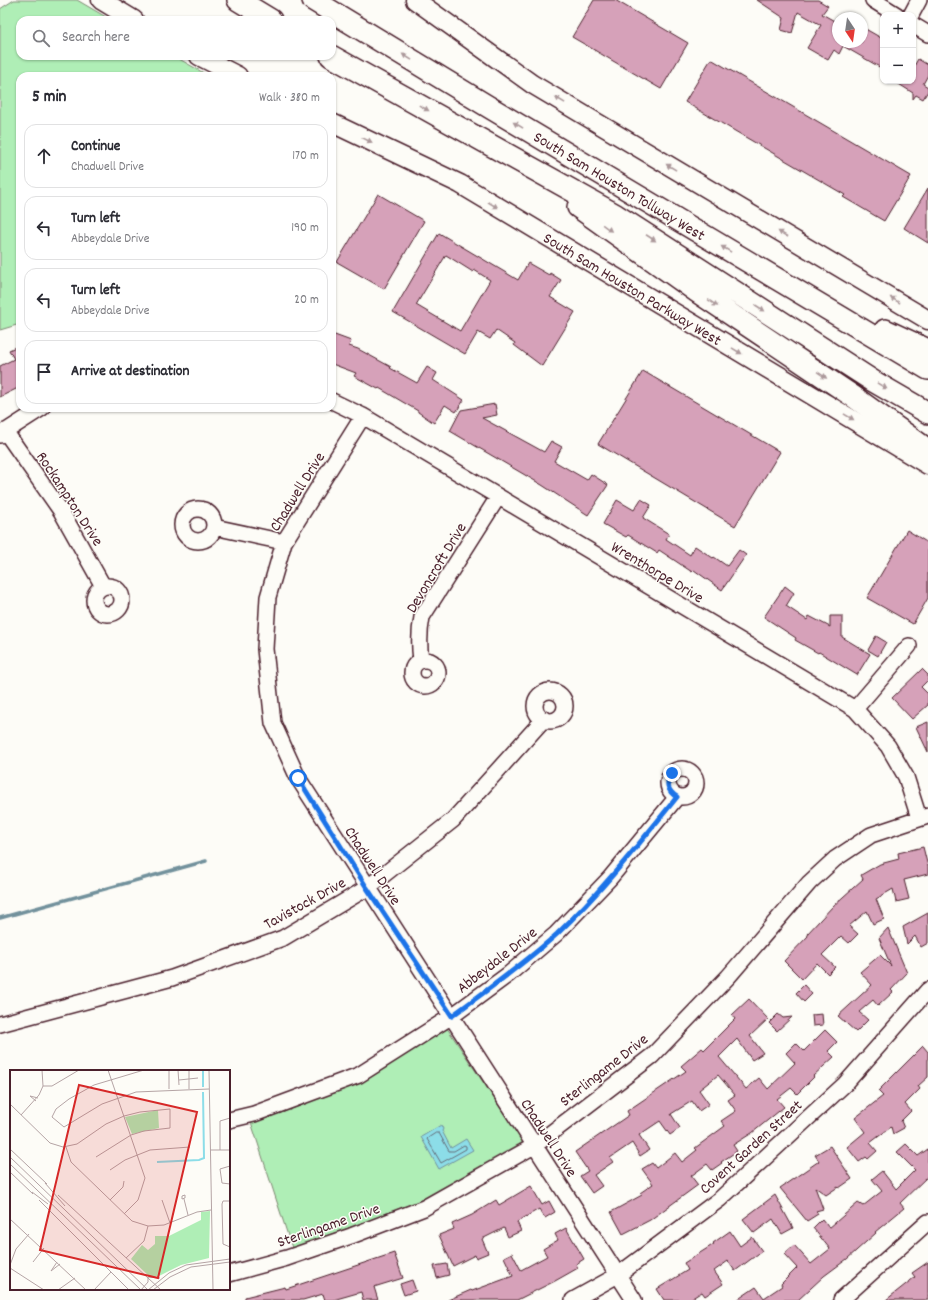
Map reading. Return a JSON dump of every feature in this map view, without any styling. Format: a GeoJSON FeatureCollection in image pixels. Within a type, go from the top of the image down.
{"type":"FeatureCollection","features":[{"type":"Feature","properties":{"kind":"highway"},"geometry":{"type":"LineString","coordinates":[[238,0],[264,16]]}},
{"type":"Feature","properties":{"kind":"highway","name":"South Sam Houston Tollway West"},"geometry":{"type":"LineString","coordinates":[[313,0],[489,107],[928,369]]}},
{"type":"Feature","properties":{"kind":"highway","name":"South Sam Houston Tollway West"},"geometry":{"type":"LineString","coordinates":[[336,59],[616,215],[873,381],[928,414]]}},
{"type":"Feature","properties":{"kind":"highway"},"geometry":{"type":"LineString","coordinates":[[496,148],[696,292],[854,397],[928,450]]}},
{"type":"Feature","properties":{"kind":"highway"},"geometry":{"type":"LineString","coordinates":[[753,265],[928,350]]}},
{"type":"Feature","properties":{"kind":"main road"},"geometry":{"type":"LineString","coordinates":[[101,0],[127,16]]}},
{"type":"Feature","properties":{"kind":"main road"},"geometry":{"type":"LineString","coordinates":[[415,0],[532,84],[928,320]]}},
{"type":"Feature","properties":{"kind":"main road"},"geometry":{"type":"LineString","coordinates":[[207,60],[230,72]]}},
{"type":"Feature","properties":{"kind":"main road","name":"South Sam Houston Parkway West"},"geometry":{"type":"LineString","coordinates":[[336,125],[460,184],[928,465]]}},
{"type":"Feature","properties":{"kind":"street"},"geometry":{"type":"LineString","coordinates":[[873,0],[892,12]]}},
{"type":"Feature","properties":{"kind":"street"},"geometry":{"type":"LineString","coordinates":[[913,12],[919,0]]}},
{"type":"Feature","properties":{"kind":"street"},"geometry":{"type":"LineString","coordinates":[[916,27],[928,34]]}},
{"type":"Feature","properties":{"kind":"street","name":"Wrenthorpe Drive"},"geometry":{"type":"LineString","coordinates":[[336,403],[363,416],[855,710],[888,746],[906,776],[924,817]]}},
{"type":"Feature","properties":{"kind":"street"},"geometry":{"type":"LineString","coordinates":[[2,433],[36,412]]}},
{"type":"Feature","properties":{"kind":"street","name":"Chadwell Drive"},"geometry":{"type":"LineString","coordinates":[[363,416],[284,542],[268,597],[265,649],[273,723],[298,778],[367,888],[452,1016],[634,1300]]}},
{"type":"Feature","properties":{"kind":"street","name":"Rockampton Drive"},"geometry":{"type":"LineString","coordinates":[[2,433],[61,511],[103,586]]}},
{"type":"Feature","properties":{"kind":"street","name":"Devoncroft Drive"},"geometry":{"type":"LineString","coordinates":[[421,660],[419,632],[422,617],[498,497]]}},
{"type":"Feature","properties":{"kind":"street"},"geometry":{"type":"LineString","coordinates":[[214,527],[284,542]]}},
{"type":"Feature","properties":{"kind":"street"},"geometry":{"type":"LineString","coordinates":[[855,710],[909,646]]}},
{"type":"Feature","properties":{"kind":"street","name":"Tavistock Drive"},"geometry":{"type":"LineString","coordinates":[[0,1024],[172,978],[283,938],[367,888],[453,820],[544,719]]}},
{"type":"Feature","properties":{"kind":"street","name":"Abbeydale Drive"},"geometry":{"type":"LineString","coordinates":[[230,1120],[254,1114],[359,1075],[452,1016],[509,974],[556,934],[610,878],[677,797]]}},
{"type":"Feature","properties":{"kind":"street","name":"Sterlingame Drive"},"geometry":{"type":"LineString","coordinates":[[230,1274],[287,1258],[351,1236],[424,1208],[534,1146],[652,1056],[728,977],[809,883],[835,859],[871,835],[924,817]]}},
{"type":"Feature","properties":{"kind":"street","name":"Covent Garden Street"},"geometry":{"type":"LineString","coordinates":[[573,1300],[618,1275],[726,1194],[845,1084],[928,990]]}},
{"type":"Feature","properties":{"kind":"street"},"geometry":{"type":"LineString","coordinates":[[841,1300],[928,1222]]}},
{"type":"Feature","properties":{"kind":"green space"},"geometry":{"type":"Polygon","coordinates":[[[14,0],[77,0],[104,16],[16,16],[16,60],[181,60],[202,72],[16,72],[16,325],[0,330],[0,9],[14,0]]]}},
{"type":"Feature","properties":{"kind":"green space"},"geometry":{"type":"Polygon","coordinates":[[[447,1028],[523,1142],[408,1207],[292,1248],[251,1122],[284,1112],[364,1080],[447,1028]]]}},
{"type":"Feature","properties":{"kind":"water"},"geometry":{"type":"Polygon","coordinates":[[[441,1125],[443,1129],[442,1131],[451,1148],[466,1139],[473,1150],[439,1169],[421,1137],[441,1125]]]}},
{"type":"Feature","properties":{"kind":"building"},"geometry":{"type":"Polygon","coordinates":[[[594,0],[615,0],[688,43],[661,89],[572,37],[594,0]]]}},
{"type":"Feature","properties":{"kind":"building"},"geometry":{"type":"Polygon","coordinates":[[[757,0],[818,0],[828,6],[822,14],[832,20],[832,48],[842,48],[839,54],[834,50],[828,60],[807,48],[821,25],[798,12],[792,33],[781,30],[784,18],[757,0]]]}},
{"type":"Feature","properties":{"kind":"building"},"geometry":{"type":"Polygon","coordinates":[[[868,30],[880,37],[880,67],[846,48],[868,48],[868,30]]]}},
{"type":"Feature","properties":{"kind":"building"},"geometry":{"type":"Polygon","coordinates":[[[711,59],[911,176],[884,221],[843,197],[845,195],[685,102],[711,59]]]}},
{"type":"Feature","properties":{"kind":"building"},"geometry":{"type":"Polygon","coordinates":[[[918,59],[928,65],[928,75],[923,84],[928,87],[928,91],[923,99],[916,95],[913,99],[913,93],[899,84],[916,84],[916,63],[918,59]]]}},
{"type":"Feature","properties":{"kind":"building"},"geometry":{"type":"Polygon","coordinates":[[[928,188],[928,243],[904,228],[928,188]]]}},
{"type":"Feature","properties":{"kind":"building"},"geometry":{"type":"Polygon","coordinates":[[[378,194],[424,221],[384,289],[337,262],[378,194]]]}},
{"type":"Feature","properties":{"kind":"building"},"geometry":{"type":"Polygon","coordinates":[[[439,233],[518,280],[528,263],[549,275],[550,273],[561,280],[550,297],[575,312],[542,366],[514,345],[515,343],[496,330],[490,339],[478,332],[465,354],[393,312],[439,233]],[[446,255],[416,305],[460,331],[490,280],[474,270],[473,272],[446,255]]]}},
{"type":"Feature","properties":{"kind":"building"},"geometry":{"type":"Polygon","coordinates":[[[336,335],[351,341],[349,346],[358,349],[417,383],[427,367],[437,373],[433,380],[464,400],[456,412],[445,405],[434,423],[418,411],[379,388],[378,389],[354,376],[356,373],[336,366],[336,335]]]}},
{"type":"Feature","properties":{"kind":"building"},"geometry":{"type":"Polygon","coordinates":[[[16,347],[16,389],[0,397],[0,366],[14,359],[9,350],[16,347]]]}},
{"type":"Feature","properties":{"kind":"building"},"geometry":{"type":"Polygon","coordinates":[[[643,371],[780,452],[735,526],[598,444],[643,371]]]}},
{"type":"Feature","properties":{"kind":"building"},"geometry":{"type":"Polygon","coordinates":[[[495,404],[497,415],[482,418],[544,452],[551,441],[562,447],[554,461],[587,480],[591,474],[608,485],[588,515],[542,485],[450,431],[461,410],[495,404]]]}},
{"type":"Feature","properties":{"kind":"building"},"geometry":{"type":"Polygon","coordinates":[[[641,499],[651,505],[643,518],[669,534],[666,539],[690,555],[695,546],[727,566],[739,550],[746,555],[722,590],[694,570],[692,572],[659,550],[657,553],[628,535],[626,537],[603,524],[617,500],[634,510],[641,499]]]}},
{"type":"Feature","properties":{"kind":"building"},"geometry":{"type":"Polygon","coordinates":[[[907,530],[928,543],[928,598],[913,624],[867,598],[907,530]]]}},
{"type":"Feature","properties":{"kind":"building"},"geometry":{"type":"Polygon","coordinates":[[[785,586],[794,593],[786,606],[807,620],[809,616],[830,627],[830,616],[842,616],[842,637],[870,654],[857,675],[819,652],[818,653],[795,640],[796,638],[764,617],[785,586]]]}},
{"type":"Feature","properties":{"kind":"building"},"geometry":{"type":"Polygon","coordinates":[[[876,636],[886,642],[878,656],[868,650],[876,636]]]}},
{"type":"Feature","properties":{"kind":"building"},"geometry":{"type":"Polygon","coordinates":[[[922,669],[928,675],[928,680],[921,687],[928,694],[928,705],[912,719],[892,698],[922,669]]]}},
{"type":"Feature","properties":{"kind":"building"},"geometry":{"type":"Polygon","coordinates":[[[928,722],[928,752],[916,727],[928,722]]]}},
{"type":"Feature","properties":{"kind":"building"},"geometry":{"type":"Polygon","coordinates":[[[923,847],[928,867],[928,874],[904,880],[909,899],[896,902],[893,889],[876,899],[884,919],[873,924],[867,911],[849,926],[858,934],[849,943],[841,936],[822,955],[835,967],[828,974],[817,963],[802,979],[784,961],[808,936],[807,934],[833,906],[863,879],[861,875],[880,864],[899,859],[898,853],[923,847]]]}},
{"type":"Feature","properties":{"kind":"building"},"geometry":{"type":"Polygon","coordinates":[[[928,913],[928,943],[921,947],[915,936],[907,944],[903,927],[928,913]]]}},
{"type":"Feature","properties":{"kind":"building"},"geometry":{"type":"Polygon","coordinates":[[[888,928],[907,973],[891,990],[893,992],[878,1006],[873,1000],[859,1012],[868,1020],[856,1032],[838,1016],[872,985],[860,972],[880,955],[891,966],[879,938],[888,928]]]}},
{"type":"Feature","properties":{"kind":"building"},"geometry":{"type":"Polygon","coordinates":[[[804,985],[812,994],[804,1002],[796,993],[804,985]]]}},
{"type":"Feature","properties":{"kind":"building"},"geometry":{"type":"Polygon","coordinates":[[[749,999],[768,1019],[750,1036],[763,1053],[752,1060],[737,1039],[719,1057],[746,1089],[759,1078],[768,1089],[795,1063],[786,1053],[796,1043],[804,1051],[825,1030],[837,1042],[828,1051],[834,1057],[813,1076],[814,1077],[797,1094],[791,1088],[777,1099],[784,1107],[752,1133],[733,1145],[737,1151],[712,1170],[707,1164],[691,1176],[698,1185],[650,1220],[623,1234],[611,1212],[642,1195],[640,1193],[653,1184],[642,1169],[652,1163],[656,1168],[675,1153],[682,1162],[697,1150],[695,1148],[725,1126],[721,1121],[736,1111],[728,1100],[735,1095],[718,1075],[699,1090],[709,1104],[699,1111],[692,1101],[671,1114],[680,1128],[670,1135],[660,1121],[639,1135],[649,1150],[640,1156],[632,1143],[610,1158],[613,1162],[594,1175],[602,1186],[592,1193],[580,1176],[588,1171],[575,1152],[629,1115],[627,1111],[686,1071],[681,1066],[702,1048],[704,1050],[735,1019],[732,1015],[749,999]]]}},
{"type":"Feature","properties":{"kind":"building"},"geometry":{"type":"Polygon","coordinates":[[[778,1014],[783,1018],[792,1017],[777,1031],[769,1023],[778,1014]]]}},
{"type":"Feature","properties":{"kind":"building"},"geometry":{"type":"Polygon","coordinates":[[[822,1014],[823,1025],[813,1026],[812,1015],[822,1014]]]}},
{"type":"Feature","properties":{"kind":"building"},"geometry":{"type":"Polygon","coordinates":[[[923,1046],[928,1052],[928,1077],[918,1086],[920,1089],[905,1104],[911,1111],[901,1121],[904,1128],[893,1134],[891,1127],[870,1143],[877,1151],[868,1159],[866,1157],[859,1162],[847,1147],[865,1132],[855,1118],[883,1096],[878,1091],[923,1046]]]}},
{"type":"Feature","properties":{"kind":"building"},"geometry":{"type":"Polygon","coordinates":[[[906,1144],[918,1156],[928,1149],[928,1176],[900,1203],[904,1208],[798,1300],[737,1300],[756,1287],[764,1298],[782,1286],[781,1284],[797,1268],[784,1254],[794,1245],[811,1264],[830,1249],[813,1228],[822,1219],[829,1228],[858,1203],[863,1206],[882,1191],[872,1179],[882,1171],[896,1189],[915,1170],[897,1152],[906,1144]]]}},
{"type":"Feature","properties":{"kind":"building"},"geometry":{"type":"Polygon","coordinates":[[[830,1146],[852,1179],[826,1195],[815,1187],[823,1209],[816,1211],[818,1214],[807,1221],[780,1188],[819,1161],[815,1155],[830,1146]]]}},
{"type":"Feature","properties":{"kind":"building"},"geometry":{"type":"Polygon","coordinates":[[[531,1186],[542,1205],[549,1201],[555,1212],[545,1218],[539,1209],[517,1222],[521,1231],[508,1237],[504,1228],[482,1239],[488,1253],[476,1258],[475,1255],[453,1266],[439,1235],[454,1229],[452,1224],[472,1215],[496,1200],[499,1205],[531,1186]]]}},
{"type":"Feature","properties":{"kind":"building"},"geometry":{"type":"Polygon","coordinates":[[[775,1195],[793,1228],[782,1234],[773,1219],[754,1233],[743,1219],[775,1195]]]}},
{"type":"Feature","properties":{"kind":"building"},"geometry":{"type":"Polygon","coordinates":[[[566,1228],[584,1259],[576,1264],[578,1268],[517,1300],[448,1300],[471,1290],[472,1291],[513,1276],[504,1257],[512,1253],[521,1270],[547,1256],[543,1249],[558,1240],[555,1234],[566,1228]]]}},
{"type":"Feature","properties":{"kind":"building"},"geometry":{"type":"Polygon","coordinates":[[[730,1231],[740,1246],[752,1237],[762,1251],[735,1271],[728,1261],[714,1271],[723,1284],[705,1296],[702,1292],[689,1300],[664,1300],[657,1289],[688,1270],[684,1263],[714,1244],[713,1243],[730,1231]]]}},
{"type":"Feature","properties":{"kind":"building"},"geometry":{"type":"Polygon","coordinates":[[[394,1253],[403,1278],[374,1287],[378,1300],[363,1300],[361,1292],[333,1300],[325,1300],[323,1294],[303,1300],[245,1300],[245,1297],[285,1287],[286,1289],[394,1253]]]}},
{"type":"Feature","properties":{"kind":"building"},"geometry":{"type":"Polygon","coordinates":[[[928,1262],[928,1300],[886,1300],[915,1277],[912,1273],[928,1262]]]}},
{"type":"Feature","properties":{"kind":"building"},"geometry":{"type":"Polygon","coordinates":[[[447,1264],[449,1275],[437,1278],[434,1266],[447,1264]]]}},
{"type":"Feature","properties":{"kind":"building"},"geometry":{"type":"Polygon","coordinates":[[[412,1280],[416,1291],[404,1295],[400,1284],[412,1280]]]}},
{"type":"Feature","properties":{"kind":"waterway"},"geometry":{"type":"LineString","coordinates":[[0,918],[206,861]]}},
{"type":"Feature","properties":{"kind":"route"},"geometry":{"type":"LineString","coordinates":[[298,778],[367,888],[452,1016],[509,974],[556,934],[610,878],[677,797],[670,791],[668,786],[667,781],[672,773]]}}]}
